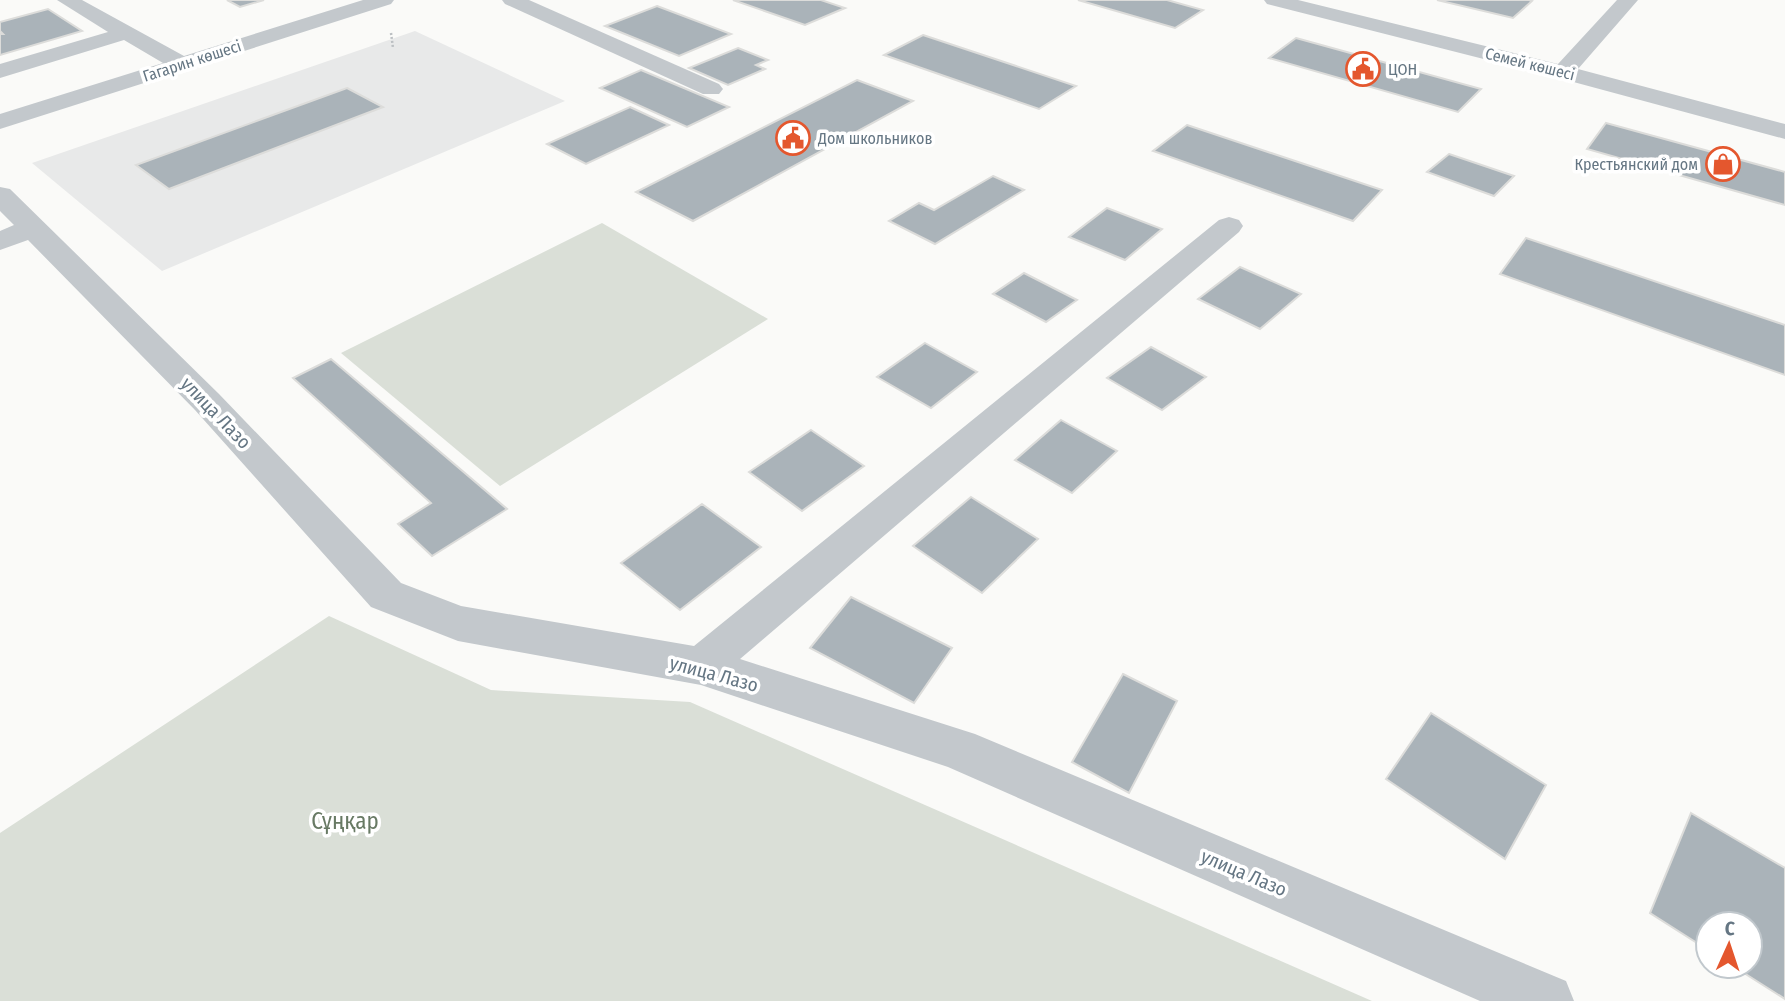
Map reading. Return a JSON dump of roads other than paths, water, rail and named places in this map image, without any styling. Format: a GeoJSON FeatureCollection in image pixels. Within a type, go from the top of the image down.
{"type":"FeatureCollection","features":[{"type":"Feature","properties":{"kind":"street"},"geometry":{"type":"LineString","coordinates":[[67,0],[182,64]]}},
{"type":"Feature","properties":{"kind":"street","name":"Гагарин көшесі"},"geometry":{"type":"LineString","coordinates":[[0,122],[384,0]]}},
{"type":"Feature","properties":{"kind":"street"},"geometry":{"type":"LineString","coordinates":[[512,0],[711,89]]}},
{"type":"Feature","properties":{"kind":"street","name":"Семей көшесі"},"geometry":{"type":"LineString","coordinates":[[1278,0],[1563,72],[1785,132]]}},
{"type":"Feature","properties":{"kind":"street"},"geometry":{"type":"LineString","coordinates":[[1563,72],[1628,0]]}},
{"type":"Feature","properties":{"kind":"street"},"geometry":{"type":"LineString","coordinates":[[0,71],[125,33]]}},
{"type":"Feature","properties":{"kind":"street","name":"улица Лазо"},"geometry":{"type":"LineString","coordinates":[[0,195],[17,234],[207,402],[386,595],[458,623],[701,666],[958,750],[1546,1001]]}},
{"type":"Feature","properties":{"kind":"street"},"geometry":{"type":"LineString","coordinates":[[701,666],[1230,226]]}},
{"type":"Feature","properties":{"kind":"place","name":"ЦОН"},"geometry":{"type":"Point","coordinates":[1363,69]}},
{"type":"Feature","properties":{"kind":"place","name":"Дом школьников"},"geometry":{"type":"Point","coordinates":[793,138]}},
{"type":"Feature","properties":{"kind":"place","name":"Крестьянский дом"},"geometry":{"type":"Point","coordinates":[1723,164]}},
{"type":"Feature","properties":{"kind":"park label","name":"Сұңқар"},"geometry":{"type":"Point","coordinates":[345,821]}}]}
